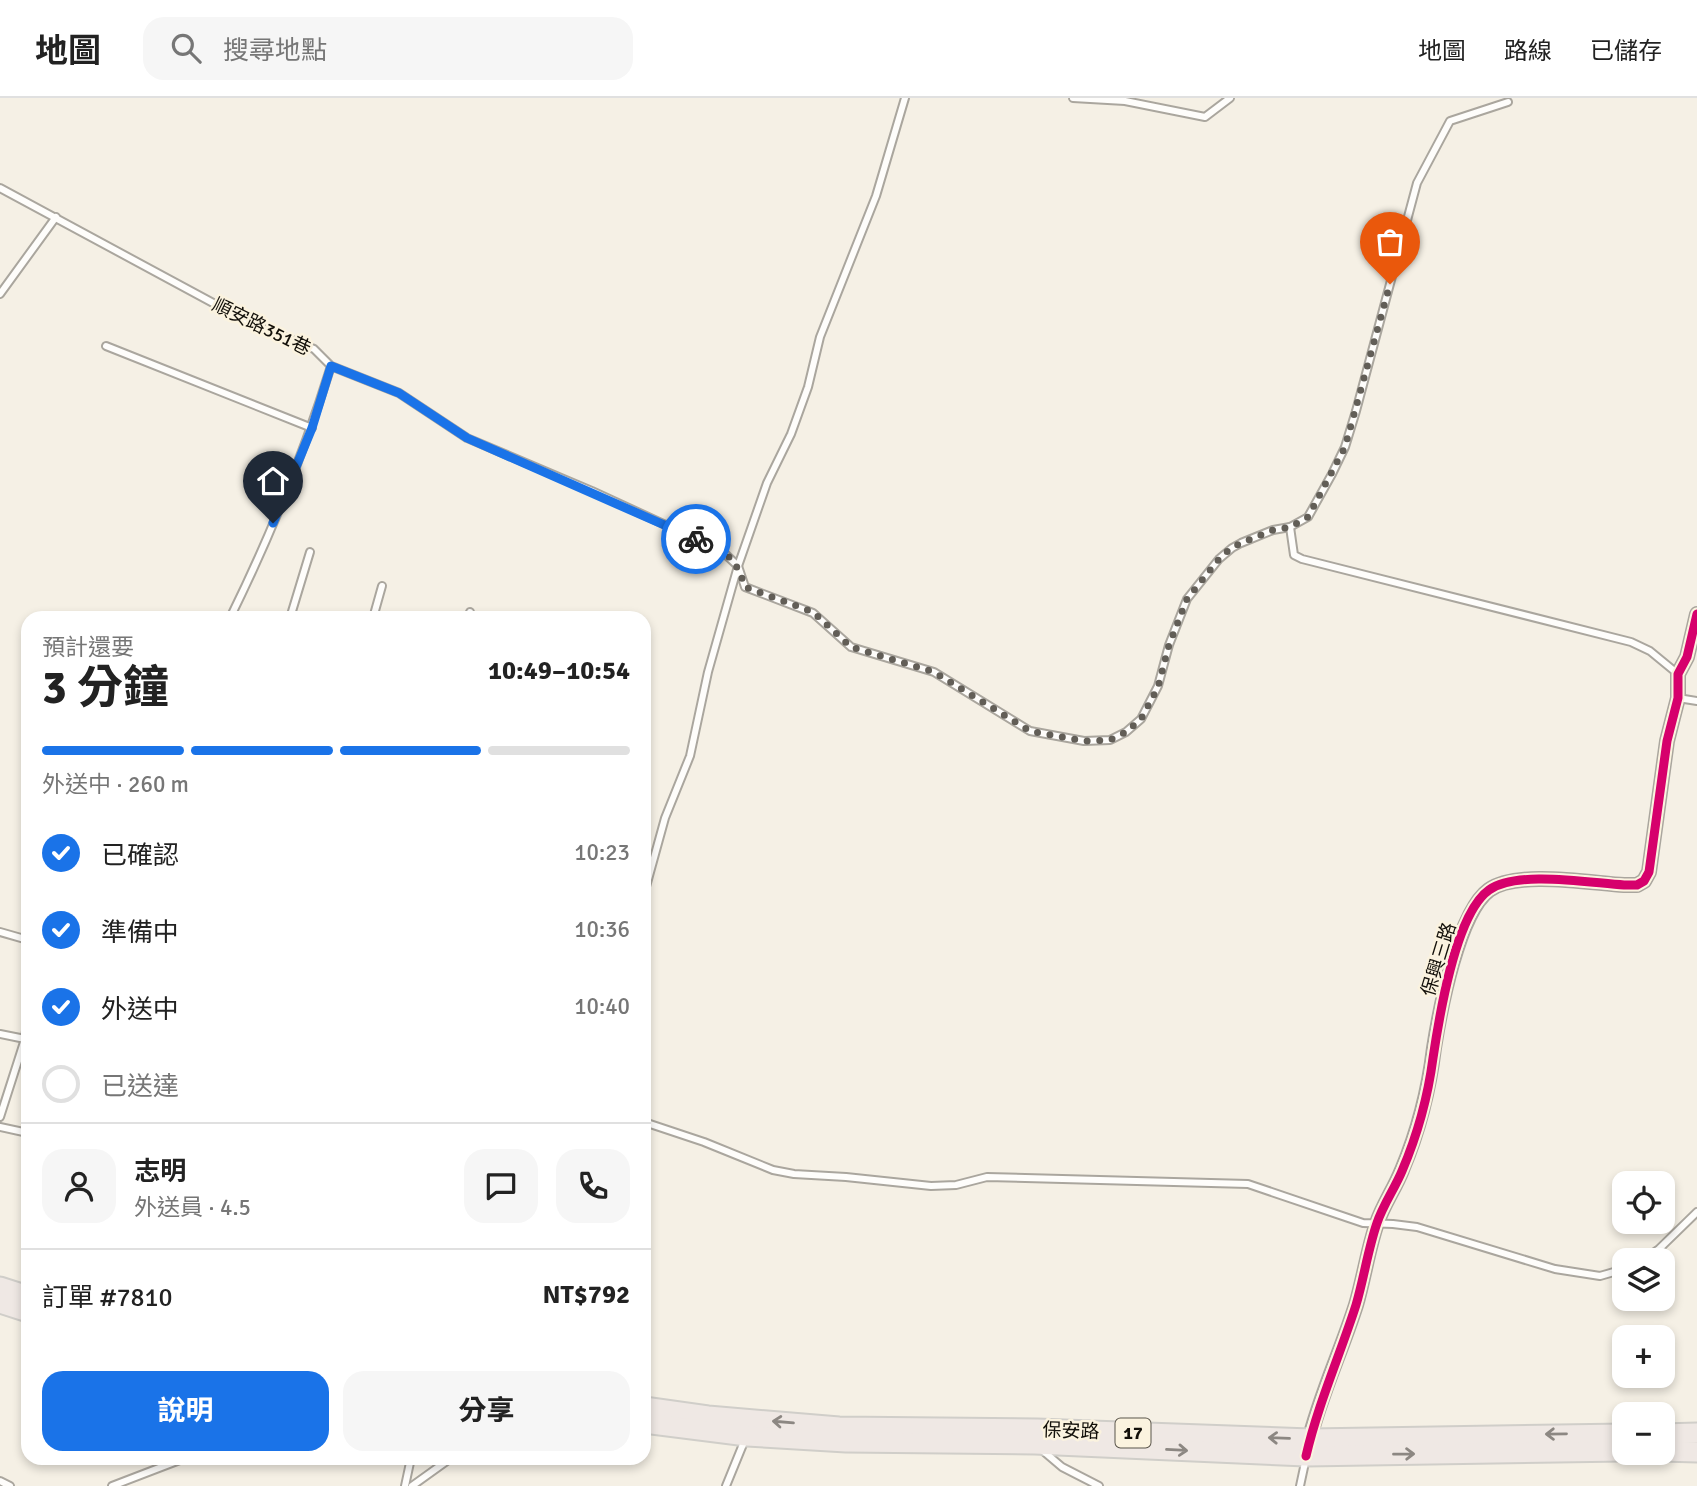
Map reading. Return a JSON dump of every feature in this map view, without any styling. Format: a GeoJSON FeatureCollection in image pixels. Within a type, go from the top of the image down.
{"type":"FeatureCollection","features":[{"type":"Feature","properties":{"kind":"main road"},"geometry":{"type":"LineString","coordinates":[[0,1287],[21,1294]]}},
{"type":"Feature","properties":{"kind":"main road"},"geometry":{"type":"LineString","coordinates":[[0,1303],[21,1310]]}},
{"type":"Feature","properties":{"kind":"main road","name":"保安路"},"geometry":{"type":"LineString","coordinates":[[651,1408],[708,1416],[839,1427],[1037,1429],[1308,1447],[1612,1434]]}},
{"type":"Feature","properties":{"kind":"main road","name":"保安路"},"geometry":{"type":"LineString","coordinates":[[651,1424],[747,1436],[846,1442],[1612,1451]]}},
{"type":"Feature","properties":{"kind":"main road"},"geometry":{"type":"LineString","coordinates":[[1675,1434],[1697,1433]]}},
{"type":"Feature","properties":{"kind":"main road"},"geometry":{"type":"LineString","coordinates":[[1675,1451],[1697,1451]]}},
{"type":"Feature","properties":{"kind":"street","name":"保興三路"},"geometry":{"type":"LineString","coordinates":[[1308,1447],[1356,1304],[1377,1223],[1404,1167],[1428,1088],[1438,1020],[1454,959],[1468,920],[1487,892],[1505,882],[1545,879],[1637,885],[1644,881],[1652,861],[1667,741],[1678,698],[1678,674],[1687,656],[1697,614]]}},
{"type":"Feature","properties":{"kind":"lane"},"geometry":{"type":"LineString","coordinates":[[651,869],[665,818],[690,756],[708,672],[738,566],[767,483],[791,434],[808,387],[820,337],[876,196],[905,98]]}},
{"type":"Feature","properties":{"kind":"lane"},"geometry":{"type":"LineString","coordinates":[[1073,98],[1125,101],[1205,117],[1230,98]]}},
{"type":"Feature","properties":{"kind":"lane","name":"順安路351巷"},"geometry":{"type":"LineString","coordinates":[[0,188],[252,324],[314,349],[331,366],[399,393],[467,438],[592,491],[722,551],[738,566],[745,587],[813,612],[851,647],[934,672],[1030,731],[1099,742],[1126,732],[1141,719],[1158,687],[1169,645],[1187,599],[1219,559],[1231,548],[1262,534],[1290,527],[1308,517],[1345,447],[1417,183],[1450,121],[1508,102]]}},
{"type":"Feature","properties":{"kind":"lane"},"geometry":{"type":"LineString","coordinates":[[0,294],[56,217]]}},
{"type":"Feature","properties":{"kind":"lane"},"geometry":{"type":"LineString","coordinates":[[106,346],[312,428]]}},
{"type":"Feature","properties":{"kind":"lane"},"geometry":{"type":"LineString","coordinates":[[233,611],[264,547],[312,428],[331,366]]}},
{"type":"Feature","properties":{"kind":"lane"},"geometry":{"type":"LineString","coordinates":[[1290,527],[1294,555],[1303,559],[1630,642],[1650,651],[1678,674]]}},
{"type":"Feature","properties":{"kind":"lane"},"geometry":{"type":"LineString","coordinates":[[292,611],[310,552]]}},
{"type":"Feature","properties":{"kind":"lane"},"geometry":{"type":"LineString","coordinates":[[375,611],[383,586]]}},
{"type":"Feature","properties":{"kind":"lane"},"geometry":{"type":"LineString","coordinates":[[1678,698],[1697,701]]}},
{"type":"Feature","properties":{"kind":"lane"},"geometry":{"type":"LineString","coordinates":[[0,932],[21,938]]}},
{"type":"Feature","properties":{"kind":"lane"},"geometry":{"type":"LineString","coordinates":[[0,1034],[21,1038]]}},
{"type":"Feature","properties":{"kind":"lane"},"geometry":{"type":"LineString","coordinates":[[0,1117],[21,1051]]}},
{"type":"Feature","properties":{"kind":"lane"},"geometry":{"type":"LineString","coordinates":[[651,1124],[773,1170],[794,1174],[931,1186],[956,1185],[987,1177],[1233,1182],[1264,1188],[1363,1223],[1417,1227],[1555,1269],[1600,1276],[1612,1272]]}},
{"type":"Feature","properties":{"kind":"lane"},"geometry":{"type":"LineString","coordinates":[[0,1128],[21,1132]]}},
{"type":"Feature","properties":{"kind":"lane"},"geometry":{"type":"LineString","coordinates":[[1661,1248],[1697,1212]]}},
{"type":"Feature","properties":{"kind":"lane"},"geometry":{"type":"LineString","coordinates":[[726,1486],[747,1436]]}},
{"type":"Feature","properties":{"kind":"lane"},"geometry":{"type":"LineString","coordinates":[[1035,1444],[1062,1467],[1099,1486]]}},
{"type":"Feature","properties":{"kind":"lane"},"geometry":{"type":"LineString","coordinates":[[1300,1486],[1308,1447]]}},
{"type":"Feature","properties":{"kind":"lane"},"geometry":{"type":"LineString","coordinates":[[112,1486],[167,1465]]}},
{"type":"Feature","properties":{"kind":"lane"},"geometry":{"type":"LineString","coordinates":[[405,1486],[410,1465]]}},
{"type":"Feature","properties":{"kind":"lane"},"geometry":{"type":"LineString","coordinates":[[412,1486],[441,1465]]}},
{"type":"Feature","properties":{"kind":"lane"},"geometry":{"type":"LineString","coordinates":[[0,1481],[10,1486]]}},
{"type":"Feature","properties":{"kind":"cycle path"},"geometry":{"type":"LineString","coordinates":[[1306,1456],[1356,1305],[1377,1223],[1402,1171],[1417,1130],[1428,1087],[1450,968],[1467,921],[1477,902],[1489,890],[1517,880],[1574,880],[1624,885],[1637,885],[1644,881],[1649,872],[1667,741],[1678,698],[1678,674],[1687,657],[1697,614]]}},
{"type":"Feature","properties":{"kind":"way so far"},"geometry":{"type":"LineString","coordinates":[[696,539],[722,551],[738,566],[745,587],[813,612],[851,647],[934,672],[1030,731],[1084,741],[1110,740],[1126,732],[1141,719],[1158,687],[1169,645],[1187,599],[1219,559],[1241,543],[1273,530],[1290,527],[1308,517],[1345,447],[1390,284]]}},
{"type":"Feature","properties":{"kind":"route"},"geometry":{"type":"LineString","coordinates":[[273,523],[312,428],[331,366],[399,393],[467,438],[696,539]]}}]}
